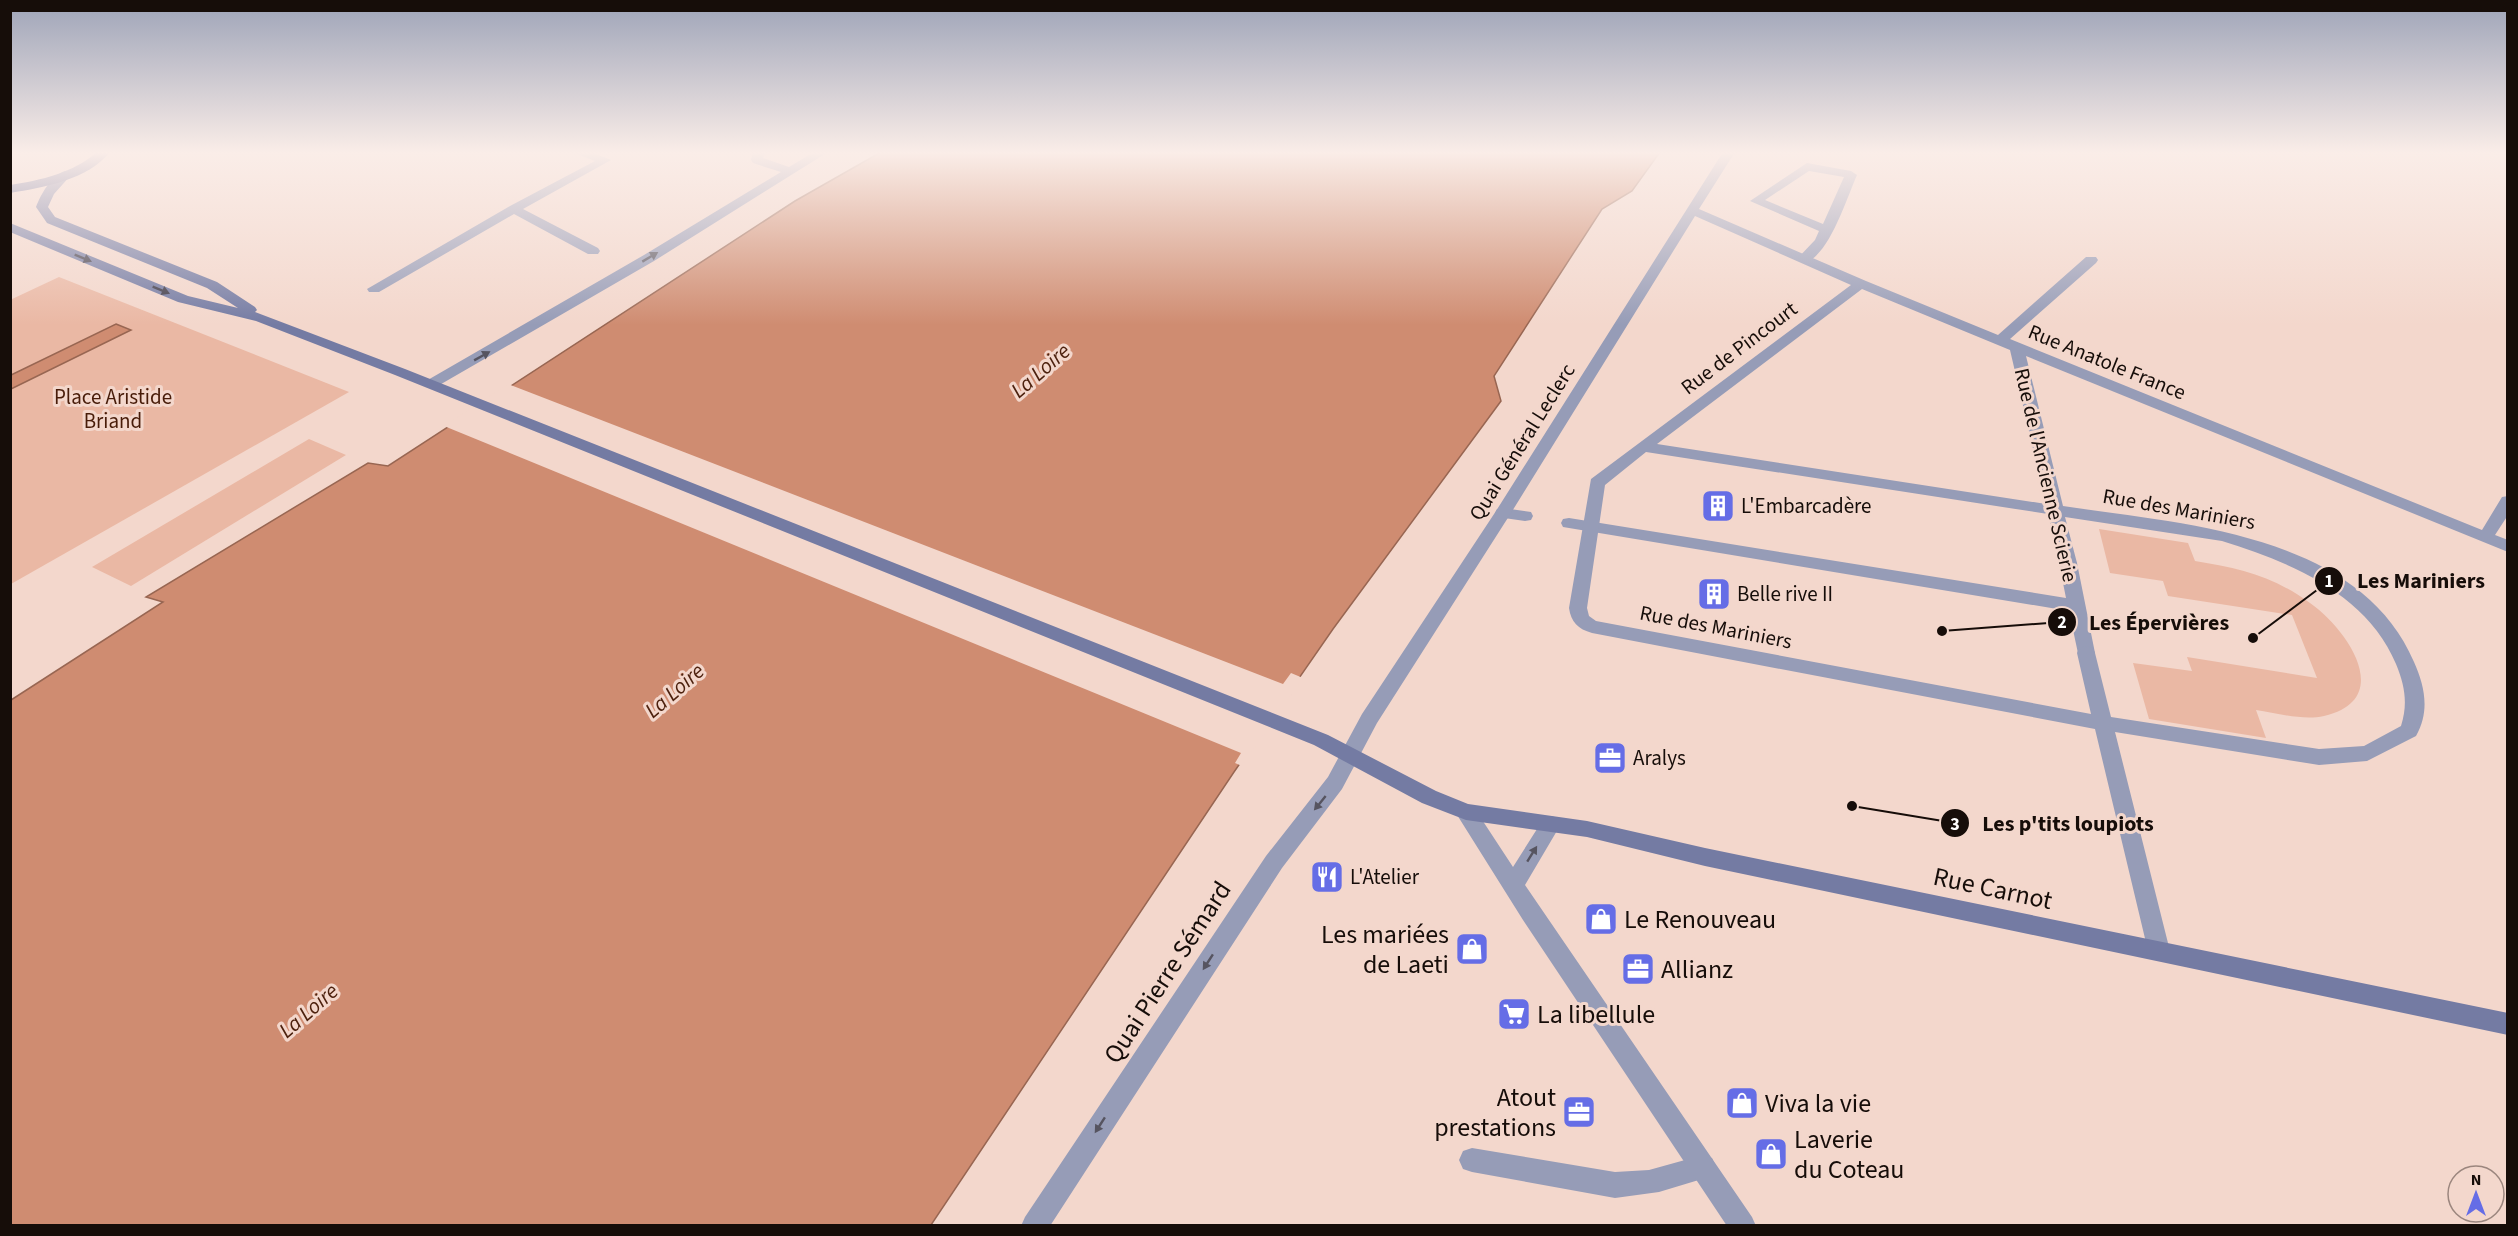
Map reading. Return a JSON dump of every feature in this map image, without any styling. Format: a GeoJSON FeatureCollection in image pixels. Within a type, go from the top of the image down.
{"type":"FeatureCollection","features":[{"type":"Feature","properties":{"kind":"main road"},"geometry":{"type":"LineString","coordinates":[[44,210],[51,220],[212,285],[261,318]]}},
{"type":"Feature","properties":{"kind":"main road"},"geometry":{"type":"LineString","coordinates":[[10,227],[183,299],[261,318]]}},
{"type":"Feature","properties":{"kind":"main road","name":"Rue Carnot"},"geometry":{"type":"LineString","coordinates":[[261,318],[1321,740],[1350,753],[1429,797],[1466,812],[1587,829],[1705,857],[2508,1024]]}},
{"type":"Feature","properties":{"kind":"street"},"geometry":{"type":"LineString","coordinates":[[374,289],[513,210]]}},
{"type":"Feature","properties":{"kind":"street"},"geometry":{"type":"LineString","coordinates":[[515,210],[593,251]]}},
{"type":"Feature","properties":{"kind":"street"},"geometry":{"type":"LineString","coordinates":[[431,384],[649,258],[727,210]]}},
{"type":"Feature","properties":{"kind":"street"},"geometry":{"type":"LineString","coordinates":[[1777,210],[1825,230]]}},
{"type":"Feature","properties":{"kind":"street"},"geometry":{"type":"LineString","coordinates":[[1804,260],[1821,242],[1835,210]]}},
{"type":"Feature","properties":{"kind":"street","name":"Rue Anatole France"},"geometry":{"type":"LineString","coordinates":[[1693,211],[1999,341],[2508,547]]}},
{"type":"Feature","properties":{"kind":"street","name":"Quai Général Leclerc"},"geometry":{"type":"LineString","coordinates":[[1350,753],[1369,719],[1503,513],[1693,211]]}},
{"type":"Feature","properties":{"kind":"street"},"geometry":{"type":"LineString","coordinates":[[1999,341],[2091,260]]}},
{"type":"Feature","properties":{"kind":"street","name":"Rue de Pincourt"},"geometry":{"type":"LineString","coordinates":[[1643,447],[1861,284]]}},
{"type":"Feature","properties":{"kind":"street","name":"Rue de l'Ancienne Scierie"},"geometry":{"type":"LineString","coordinates":[[2017,348],[2068,563],[2086,653],[2159,951]]}},
{"type":"Feature","properties":{"kind":"street","name":"Rue des Mariniers"},"geometry":{"type":"LineString","coordinates":[[1643,447],[2056,511],[2223,536],[2265,547],[2319,573],[2366,606],[2403,655],[2417,702],[2409,731],[2367,753],[2319,757],[2103,723],[1592,627],[1583,623],[1579,617],[1578,608],[1598,483],[1643,447]]}},
{"type":"Feature","properties":{"kind":"street"},"geometry":{"type":"LineString","coordinates":[[2484,538],[2508,501]]}},
{"type":"Feature","properties":{"kind":"street"},"geometry":{"type":"LineString","coordinates":[[1503,513],[1525,516]]}},
{"type":"Feature","properties":{"kind":"street"},"geometry":{"type":"LineString","coordinates":[[1569,523],[2076,606]]}},
{"type":"Feature","properties":{"kind":"street","name":"Quai Pierre Sémard"},"geometry":{"type":"LineString","coordinates":[[1034,1226],[1274,862],[1333,786],[1350,753]]}},
{"type":"Feature","properties":{"kind":"street"},"geometry":{"type":"LineString","coordinates":[[1466,812],[1743,1226]]}},
{"type":"Feature","properties":{"kind":"street"},"geometry":{"type":"LineString","coordinates":[[1513,885],[1551,824]]}},
{"type":"Feature","properties":{"kind":"street"},"geometry":{"type":"LineString","coordinates":[[1472,1160],[1614,1185],[1634,1186],[1703,1167]]}},
{"type":"Feature","properties":{"kind":"green space","name":"Place Aristide Briand"},"geometry":{"type":"Polygon","coordinates":[[[59,277],[349,392],[11,584],[10,300],[59,277]]]}},
{"type":"Feature","properties":{"kind":"green space"},"geometry":{"type":"Polygon","coordinates":[[[309,439],[346,455],[131,586],[92,567],[309,439]]]}},
{"type":"Feature","properties":{"kind":"green space"},"geometry":{"type":"Polygon","coordinates":[[[2099,529],[2188,543],[2195,561],[2255,574],[2283,586],[2310,603],[2338,629],[2350,646],[2358,663],[2361,680],[2357,695],[2346,707],[2324,716],[2299,717],[2256,710],[2266,738],[2149,719],[2133,663],[2192,671],[2187,657],[2317,678],[2292,615],[2168,596],[2163,581],[2110,573],[2099,529]]]}},
{"type":"Feature","properties":{"kind":"water","name":"La Loire"},"geometry":{"type":"Polygon","coordinates":[[[782,210],[1602,210],[1494,376],[1501,401],[1333,629],[1234,772],[931,1225],[11,1226],[11,700],[163,602],[146,597],[368,463],[388,466],[782,210]]]}},
{"type":"Feature","properties":{"kind":"water"},"geometry":{"type":"Polygon","coordinates":[[[116,324],[131,330],[11,389],[11,375],[116,324]]]}},
{"type":"Feature","properties":{"kind":"pier"},"geometry":{"type":"Polygon","coordinates":[[[508,384],[1283,684],[1291,673],[1303,678],[1242,766],[1235,763],[1241,753],[444,426],[508,384]]]}},
{"type":"Feature","properties":{"kind":"place","name":"L'Embarcadère"},"geometry":{"type":"Point","coordinates":[1718,506]}},
{"type":"Feature","properties":{"kind":"place","name":"Belle rive II"},"geometry":{"type":"Point","coordinates":[1714,594]}},
{"type":"Feature","properties":{"kind":"place","name":"Les Épervières"},"geometry":{"type":"Point","coordinates":[1942,631]}},
{"type":"Feature","properties":{"kind":"place","name":"Les Mariniers"},"geometry":{"type":"Point","coordinates":[2253,638]}},
{"type":"Feature","properties":{"kind":"place","name":"Aralys"},"geometry":{"type":"Point","coordinates":[1610,758]}},
{"type":"Feature","properties":{"kind":"place","name":"Les p'tits loupiots"},"geometry":{"type":"Point","coordinates":[1852,806]}},
{"type":"Feature","properties":{"kind":"place","name":"L'Atelier"},"geometry":{"type":"Point","coordinates":[1327,877]}},
{"type":"Feature","properties":{"kind":"place","name":"Le Renouveau"},"geometry":{"type":"Point","coordinates":[1601,919]}},
{"type":"Feature","properties":{"kind":"place","name":"Les mariées de Laeti"},"geometry":{"type":"Point","coordinates":[1472,949]}},
{"type":"Feature","properties":{"kind":"place","name":"Allianz"},"geometry":{"type":"Point","coordinates":[1638,969]}},
{"type":"Feature","properties":{"kind":"place","name":"La libellule"},"geometry":{"type":"Point","coordinates":[1514,1014]}},
{"type":"Feature","properties":{"kind":"place","name":"Viva la vie"},"geometry":{"type":"Point","coordinates":[1742,1103]}},
{"type":"Feature","properties":{"kind":"place","name":"Atout prestations"},"geometry":{"type":"Point","coordinates":[1579,1112]}},
{"type":"Feature","properties":{"kind":"place","name":"Laverie du Coteau"},"geometry":{"type":"Point","coordinates":[1771,1154]}}]}
